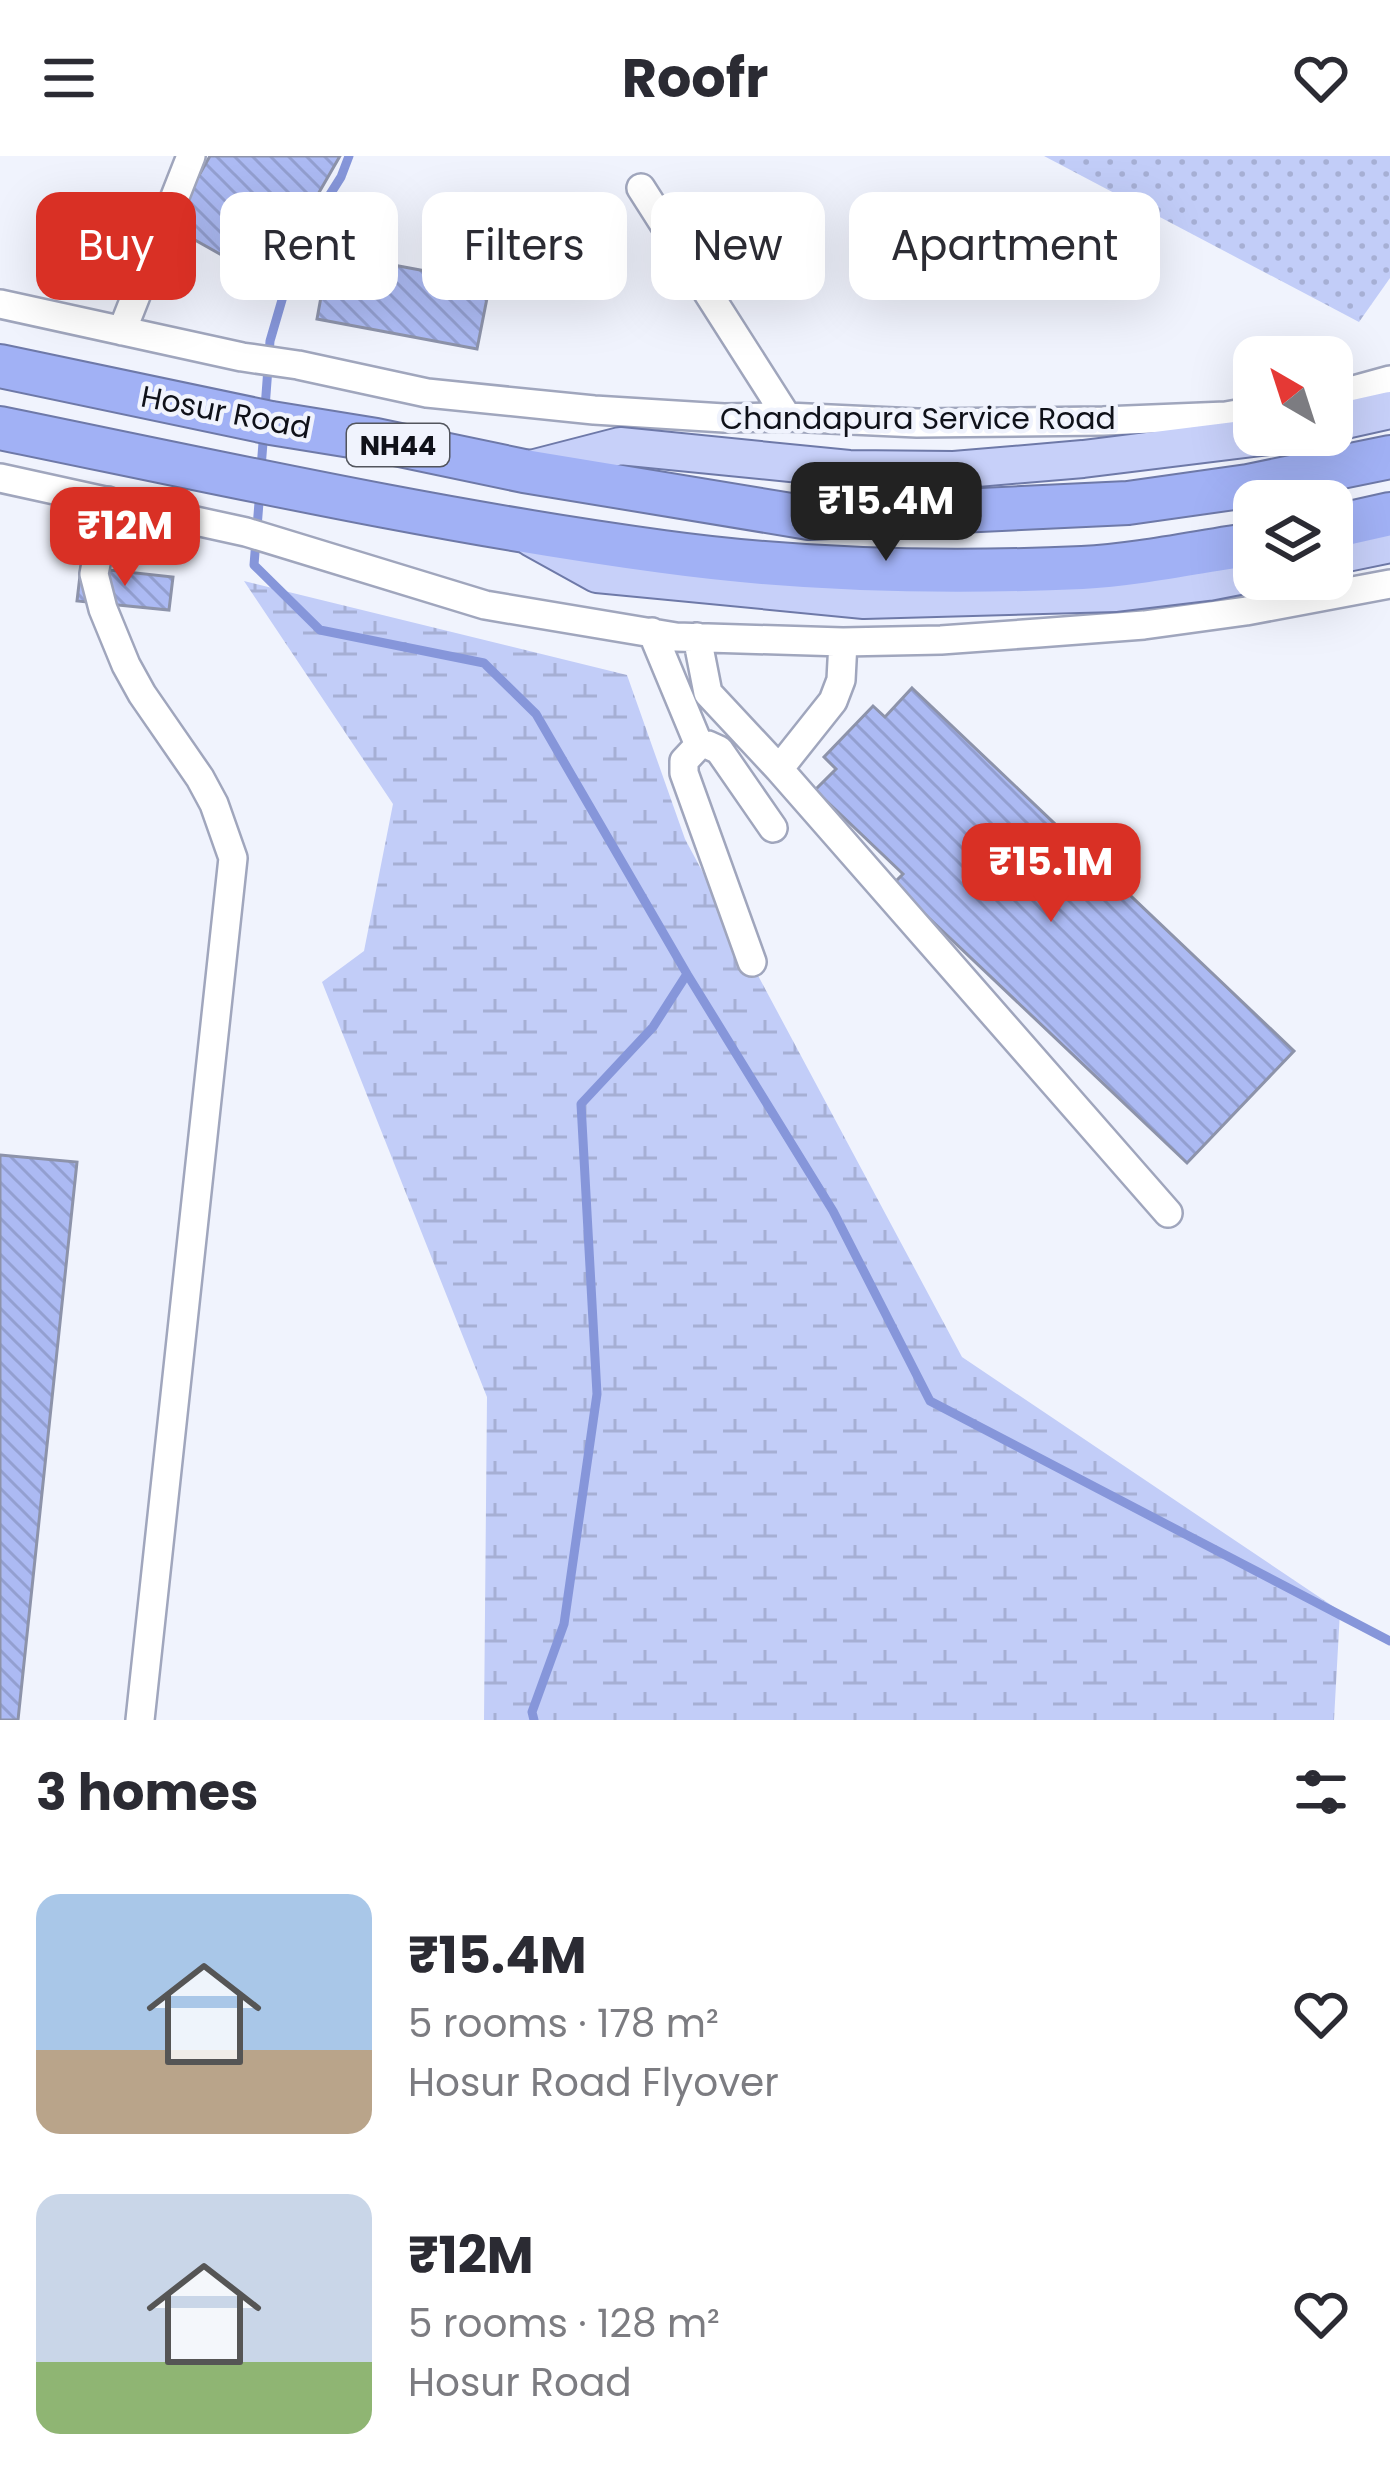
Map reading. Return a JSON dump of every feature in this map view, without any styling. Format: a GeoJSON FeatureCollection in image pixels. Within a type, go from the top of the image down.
{"type":"FeatureCollection","features":[{"type":"Feature","properties":{"kind":"highway","name":"Hosur Road"},"geometry":{"type":"LineString","coordinates":[[0,366],[524,471]]}},
{"type":"Feature","properties":{"kind":"highway","name":"Hosur Road"},"geometry":{"type":"LineString","coordinates":[[0,428],[517,530]]}},
{"type":"Feature","properties":{"kind":"highway","name":"NH44"},"geometry":{"type":"LineString","coordinates":[[524,471],[809,518],[1128,503],[1390,457]]}},
{"type":"Feature","properties":{"kind":"highway"},"geometry":{"type":"LineString","coordinates":[[1353,522],[1390,514]]}},
{"type":"Feature","properties":{"kind":"highway","name":"NH44"},"geometry":{"type":"LineString","coordinates":[[517,530],[667,553],[886,570],[1088,568],[1233,547]]}},
{"type":"Feature","properties":{"kind":"main road"},"geometry":{"type":"LineString","coordinates":[[1353,418],[1390,410]]}},
{"type":"Feature","properties":{"kind":"main road"},"geometry":{"type":"LineString","coordinates":[[524,471],[620,446],[849,469],[954,470],[1233,440]]}},
{"type":"Feature","properties":{"kind":"main road"},"geometry":{"type":"LineString","coordinates":[[517,530],[597,574],[864,600],[1116,592],[1233,577]]}},
{"type":"Feature","properties":{"kind":"main road"},"geometry":{"type":"LineString","coordinates":[[1353,552],[1390,544]]}},
{"type":"Feature","properties":{"kind":"street"},"geometry":{"type":"LineString","coordinates":[[0,304],[122,331],[191,156]]}},
{"type":"Feature","properties":{"kind":"street"},"geometry":{"type":"LineString","coordinates":[[641,188],[787,417]]}},
{"type":"Feature","properties":{"kind":"street","name":"Chandapura Service Road"},"geometry":{"type":"LineString","coordinates":[[122,331],[427,393],[594,410],[917,424],[1233,415]]}},
{"type":"Feature","properties":{"kind":"street"},"geometry":{"type":"LineString","coordinates":[[1353,390],[1390,380]]}},
{"type":"Feature","properties":{"kind":"street"},"geometry":{"type":"LineString","coordinates":[[0,478],[217,525],[485,605],[676,637],[941,640],[1144,625],[1390,584]]}},
{"type":"Feature","properties":{"kind":"street"},"geometry":{"type":"LineString","coordinates":[[108,501],[94,574],[103,609],[125,665],[200,778],[233,858],[140,1720]]}},
{"type":"Feature","properties":{"kind":"street"},"geometry":{"type":"LineString","coordinates":[[652,632],[699,745]]}},
{"type":"Feature","properties":{"kind":"street"},"geometry":{"type":"LineString","coordinates":[[697,637],[708,693],[1168,1213]]}},
{"type":"Feature","properties":{"kind":"street"},"geometry":{"type":"LineString","coordinates":[[779,769],[833,700],[841,680],[843,642]]}},
{"type":"Feature","properties":{"kind":"street"},"geometry":{"type":"LineString","coordinates":[[752,962],[684,773],[684,761],[699,745],[719,750],[773,828]]}},
{"type":"Feature","properties":{"kind":"green space"},"geometry":{"type":"Polygon","coordinates":[[[1044,156],[1390,156],[1390,278],[1359,322],[1160,217],[1160,192],[1112,192],[1044,156]]]}},
{"type":"Feature","properties":{"kind":"green space"},"geometry":{"type":"Polygon","coordinates":[[[244,581],[627,675],[685,839],[962,1357],[1340,1611],[1334,1720],[484,1720],[487,1397],[322,982],[364,951],[393,804],[244,581]]]}},
{"type":"Feature","properties":{"kind":"building"},"geometry":{"type":"Polygon","coordinates":[[[210,156],[340,156],[319,192],[220,192],[220,254],[196,241],[196,192],[189,192],[210,156]]]}},
{"type":"Feature","properties":{"kind":"building"},"geometry":{"type":"Polygon","coordinates":[[[398,266],[422,270],[422,300],[487,300],[477,349],[317,319],[320,300],[398,300],[398,266]]]}},
{"type":"Feature","properties":{"kind":"building"},"geometry":{"type":"Polygon","coordinates":[[[81,567],[173,577],[169,610],[77,601],[81,567]]]}},
{"type":"Feature","properties":{"kind":"building"},"geometry":{"type":"Polygon","coordinates":[[[912,688],[1294,1051],[1187,1163],[893,884],[903,874],[815,790],[836,769],[824,757],[873,706],[885,717],[912,688]]]}},
{"type":"Feature","properties":{"kind":"building"},"geometry":{"type":"Polygon","coordinates":[[[0,1155],[77,1162],[18,1720],[0,1720],[0,1155]]]}},
{"type":"Feature","properties":{"kind":"waterway"},"geometry":{"type":"LineString","coordinates":[[265,408],[270,341],[298,245],[349,156]]}},
{"type":"Feature","properties":{"kind":"waterway"},"geometry":{"type":"LineString","coordinates":[[261,468],[264,430]]}},
{"type":"Feature","properties":{"kind":"waterway"},"geometry":{"type":"LineString","coordinates":[[260,490],[254,565],[320,630],[484,663],[536,714],[687,974],[653,1027],[581,1104],[597,1394],[564,1624],[532,1712],[534,1720]]}},
{"type":"Feature","properties":{"kind":"waterway"},"geometry":{"type":"LineString","coordinates":[[687,974],[833,1211],[930,1401],[1390,1641]]}}]}
